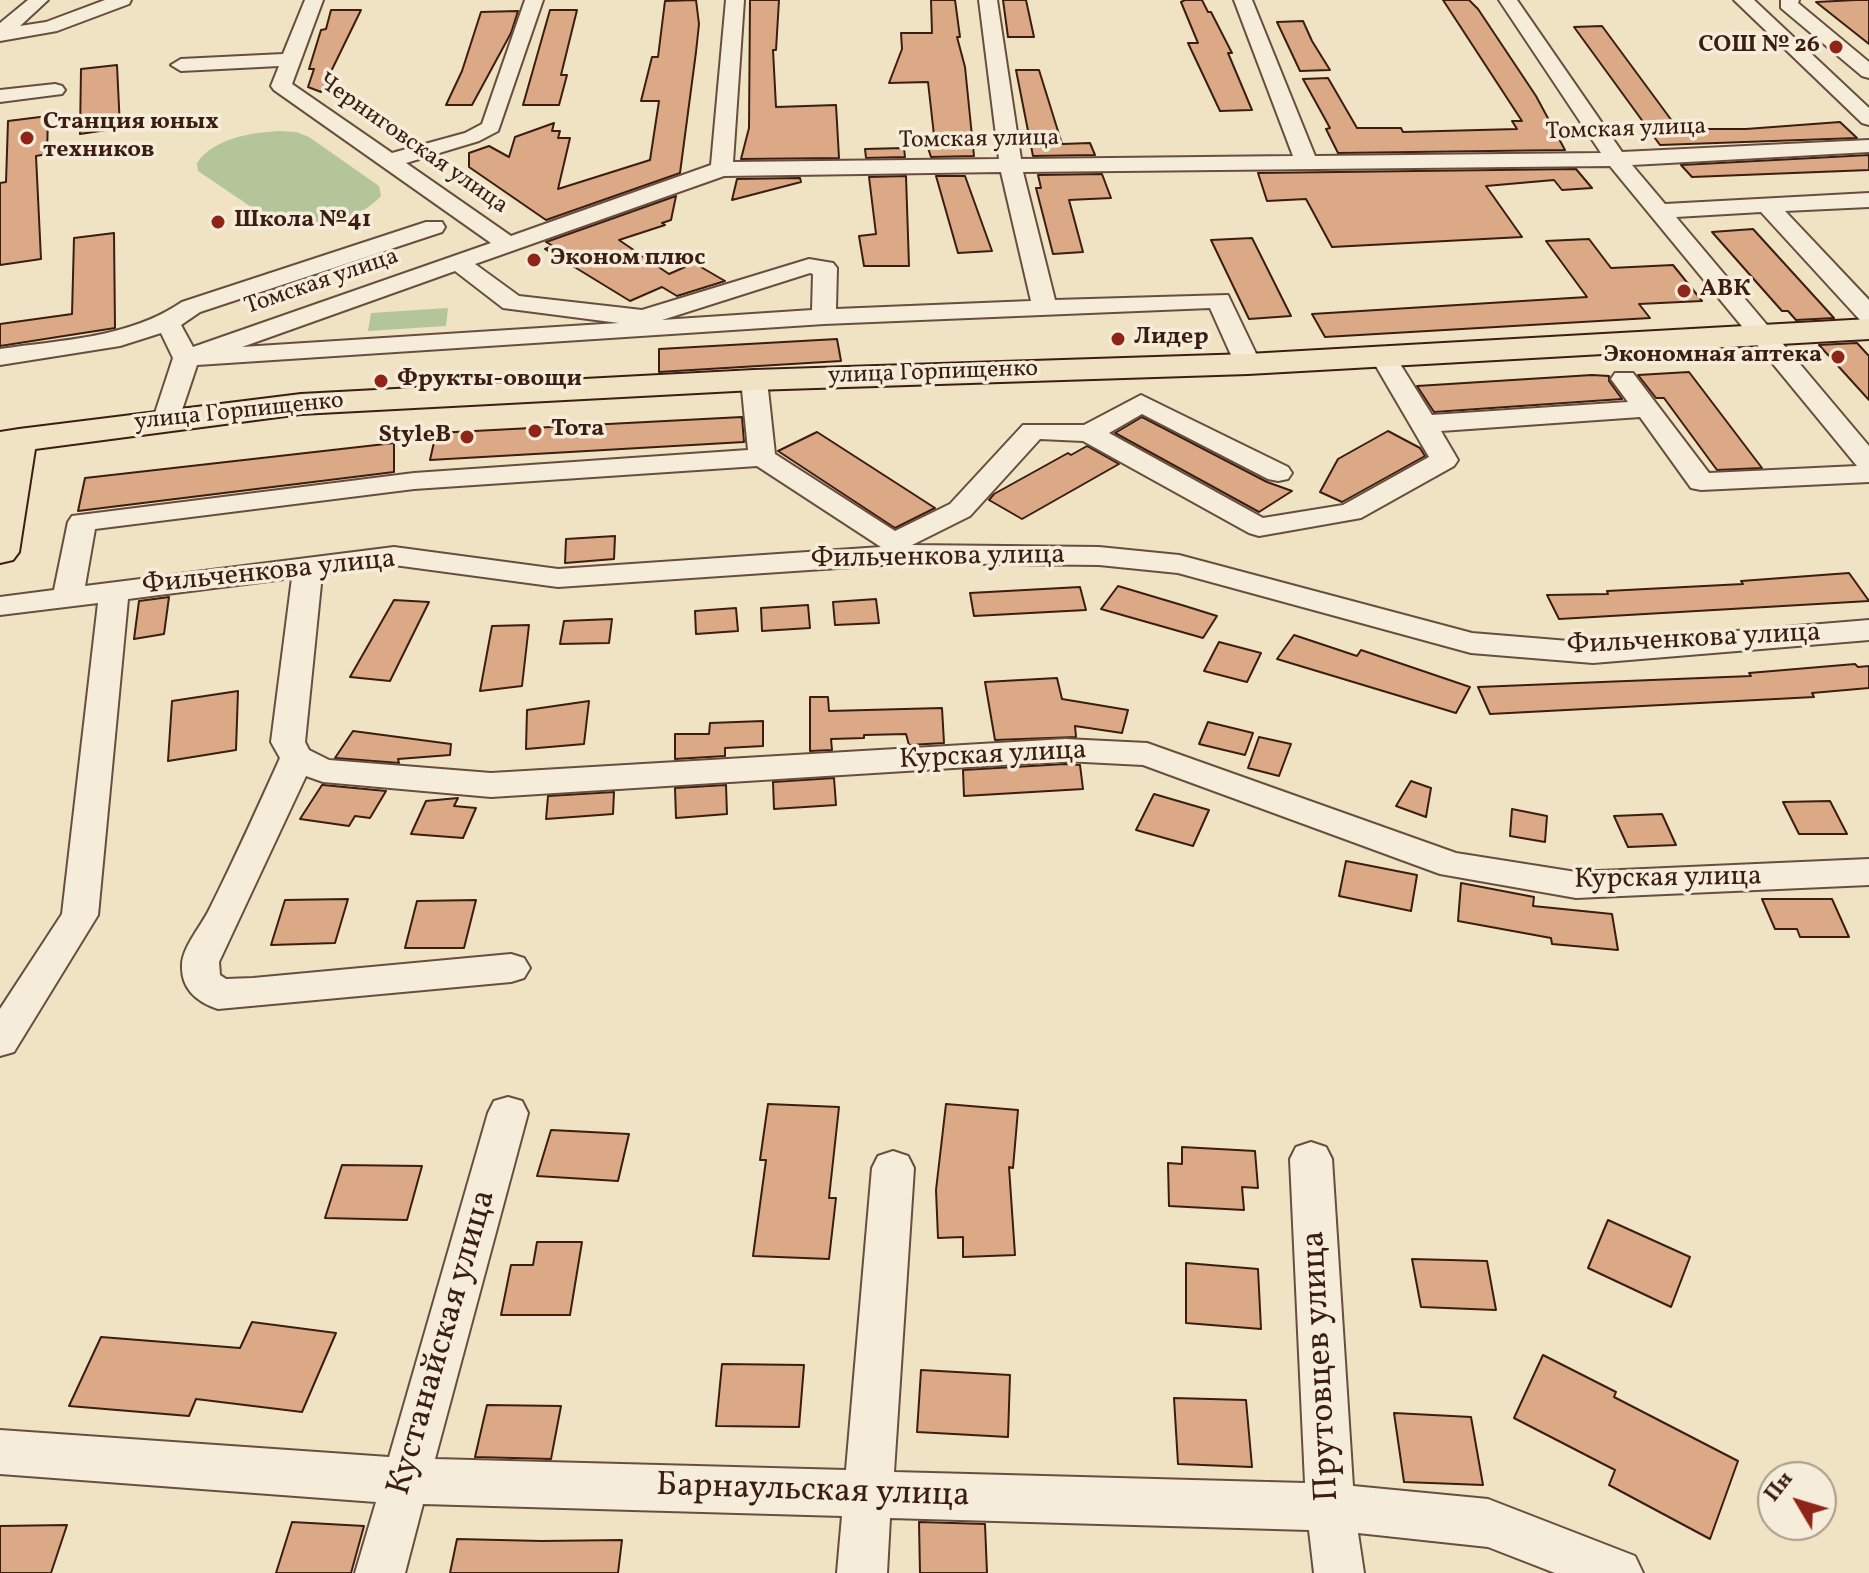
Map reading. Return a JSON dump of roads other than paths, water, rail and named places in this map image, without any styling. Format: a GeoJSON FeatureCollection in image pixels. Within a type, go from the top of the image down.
{"type":"FeatureCollection","features":[{"type":"Feature","properties":{"kind":"main road","name":"улица Горпищенко"},"geometry":{"type":"LineString","coordinates":[[10,441],[301,404],[754,380],[1248,364],[1869,329]]}},
{"type":"Feature","properties":{"kind":"main road"},"geometry":{"type":"LineString","coordinates":[[2,531],[10,441]]}},
{"type":"Feature","properties":{"kind":"street"},"geometry":{"type":"LineString","coordinates":[[0,34],[39,0]]}},
{"type":"Feature","properties":{"kind":"street"},"geometry":{"type":"LineString","coordinates":[[0,34],[50,27],[122,0]]}},
{"type":"Feature","properties":{"kind":"street","name":"Черниговская улица"},"geometry":{"type":"LineString","coordinates":[[314,0],[281,86],[509,245]]}},
{"type":"Feature","properties":{"kind":"street"},"geometry":{"type":"LineString","coordinates":[[389,161],[472,137],[491,127],[534,0]]}},
{"type":"Feature","properties":{"kind":"street"},"geometry":{"type":"LineString","coordinates":[[722,169],[735,0]]}},
{"type":"Feature","properties":{"kind":"street"},"geometry":{"type":"LineString","coordinates":[[988,0],[1011,167],[1044,306]]}},
{"type":"Feature","properties":{"kind":"street"},"geometry":{"type":"LineString","coordinates":[[1243,0],[1307,164]]}},
{"type":"Feature","properties":{"kind":"street"},"geometry":{"type":"LineString","coordinates":[[1508,0],[1616,159],[1869,463]]}},
{"type":"Feature","properties":{"kind":"street"},"geometry":{"type":"LineString","coordinates":[[1743,0],[1869,119]]}},
{"type":"Feature","properties":{"kind":"street"},"geometry":{"type":"LineString","coordinates":[[1790,0],[1788,4],[1869,72]]}},
{"type":"Feature","properties":{"kind":"street"},"geometry":{"type":"LineString","coordinates":[[181,65],[291,60]]}},
{"type":"Feature","properties":{"kind":"street"},"geometry":{"type":"LineString","coordinates":[[1846,97],[1869,84]]}},
{"type":"Feature","properties":{"kind":"street"},"geometry":{"type":"LineString","coordinates":[[0,96],[55,90]]}},
{"type":"Feature","properties":{"kind":"street","name":"Томская улица"},"geometry":{"type":"LineString","coordinates":[[186,358],[722,169],[1616,159],[1869,146]]}},
{"type":"Feature","properties":{"kind":"street"},"geometry":{"type":"LineString","coordinates":[[1658,211],[1869,200]]}},
{"type":"Feature","properties":{"kind":"street"},"geometry":{"type":"LineString","coordinates":[[1767,205],[1869,315]]}},
{"type":"Feature","properties":{"kind":"street"},"geometry":{"type":"LineString","coordinates":[[0,357],[120,338],[168,323],[191,307],[434,227]]}},
{"type":"Feature","properties":{"kind":"street"},"geometry":{"type":"LineString","coordinates":[[459,263],[512,303],[643,323],[809,266],[825,268],[824,317]]}},
{"type":"Feature","properties":{"kind":"street"},"geometry":{"type":"LineString","coordinates":[[186,358],[643,323],[1219,300],[1248,364]]}},
{"type":"Feature","properties":{"kind":"street"},"geometry":{"type":"LineString","coordinates":[[166,419],[186,358],[168,323]]}},
{"type":"Feature","properties":{"kind":"street"},"geometry":{"type":"LineString","coordinates":[[68,597],[82,522],[414,481],[762,457],[894,543],[960,510],[1033,431],[1089,433],[1259,527],[1351,512],[1444,460],[1383,356]]}},
{"type":"Feature","properties":{"kind":"street"},"geometry":{"type":"LineString","coordinates":[[1624,379],[1701,482],[1869,474]]}},
{"type":"Feature","properties":{"kind":"street"},"geometry":{"type":"LineString","coordinates":[[754,380],[762,457]]}},
{"type":"Feature","properties":{"kind":"street"},"geometry":{"type":"LineString","coordinates":[[1089,433],[1141,403],[1278,473]]}},
{"type":"Feature","properties":{"kind":"street"},"geometry":{"type":"LineString","coordinates":[[1424,424],[1647,409]]}},
{"type":"Feature","properties":{"kind":"street","name":"Фильченкова улица"},"geometry":{"type":"LineString","coordinates":[[0,606],[394,556],[558,578],[912,554],[1099,556],[1179,564],[1471,643],[1593,653],[1869,630]]}},
{"type":"Feature","properties":{"kind":"street"},"geometry":{"type":"LineString","coordinates":[[308,565],[288,742],[297,758],[226,913],[200,962],[202,981],[218,994],[253,993],[511,968]]}},
{"type":"Feature","properties":{"kind":"street"},"geometry":{"type":"LineString","coordinates":[[0,1041],[80,915],[114,591]]}},
{"type":"Feature","properties":{"kind":"street","name":"Курская улица"},"geometry":{"type":"LineString","coordinates":[[297,758],[323,771],[491,785],[1065,750],[1147,754],[1297,811],[1453,865],[1561,883],[1591,885],[1869,872]]}},
{"type":"Feature","properties":{"kind":"street","name":"Кустанайская улица"},"geometry":{"type":"LineString","coordinates":[[380,1573],[508,1113]]}},
{"type":"Feature","properties":{"kind":"street","name":"Прутовцев улица"},"geometry":{"type":"LineString","coordinates":[[1311,1159],[1330,1507],[1339,1573]]}},
{"type":"Feature","properties":{"kind":"street"},"geometry":{"type":"LineString","coordinates":[[862,1573],[893,1168]]}},
{"type":"Feature","properties":{"kind":"street","name":"Барнаульская улица"},"geometry":{"type":"LineString","coordinates":[[0,1452],[404,1481],[1330,1507],[1488,1523],[1618,1573]]}},
{"type":"Feature","properties":{"kind":"place","name":"СОШ № 26"},"geometry":{"type":"Point","coordinates":[1836,47]}},
{"type":"Feature","properties":{"kind":"place","name":"Станция юных техников"},"geometry":{"type":"Point","coordinates":[27,138]}},
{"type":"Feature","properties":{"kind":"place","name":"Школа №41"},"geometry":{"type":"Point","coordinates":[218,222]}},
{"type":"Feature","properties":{"kind":"place","name":"Эконом плюс"},"geometry":{"type":"Point","coordinates":[534,260]}},
{"type":"Feature","properties":{"kind":"place","name":"АВК"},"geometry":{"type":"Point","coordinates":[1684,291]}},
{"type":"Feature","properties":{"kind":"place","name":"Лидер"},"geometry":{"type":"Point","coordinates":[1118,339]}},
{"type":"Feature","properties":{"kind":"place","name":"Экономная аптека"},"geometry":{"type":"Point","coordinates":[1838,357]}},
{"type":"Feature","properties":{"kind":"place","name":"Фрукты-овощи"},"geometry":{"type":"Point","coordinates":[381,381]}},
{"type":"Feature","properties":{"kind":"place","name":"Тота"},"geometry":{"type":"Point","coordinates":[535,431]}},
{"type":"Feature","properties":{"kind":"place","name":"StyleB"},"geometry":{"type":"Point","coordinates":[467,437]}}]}
